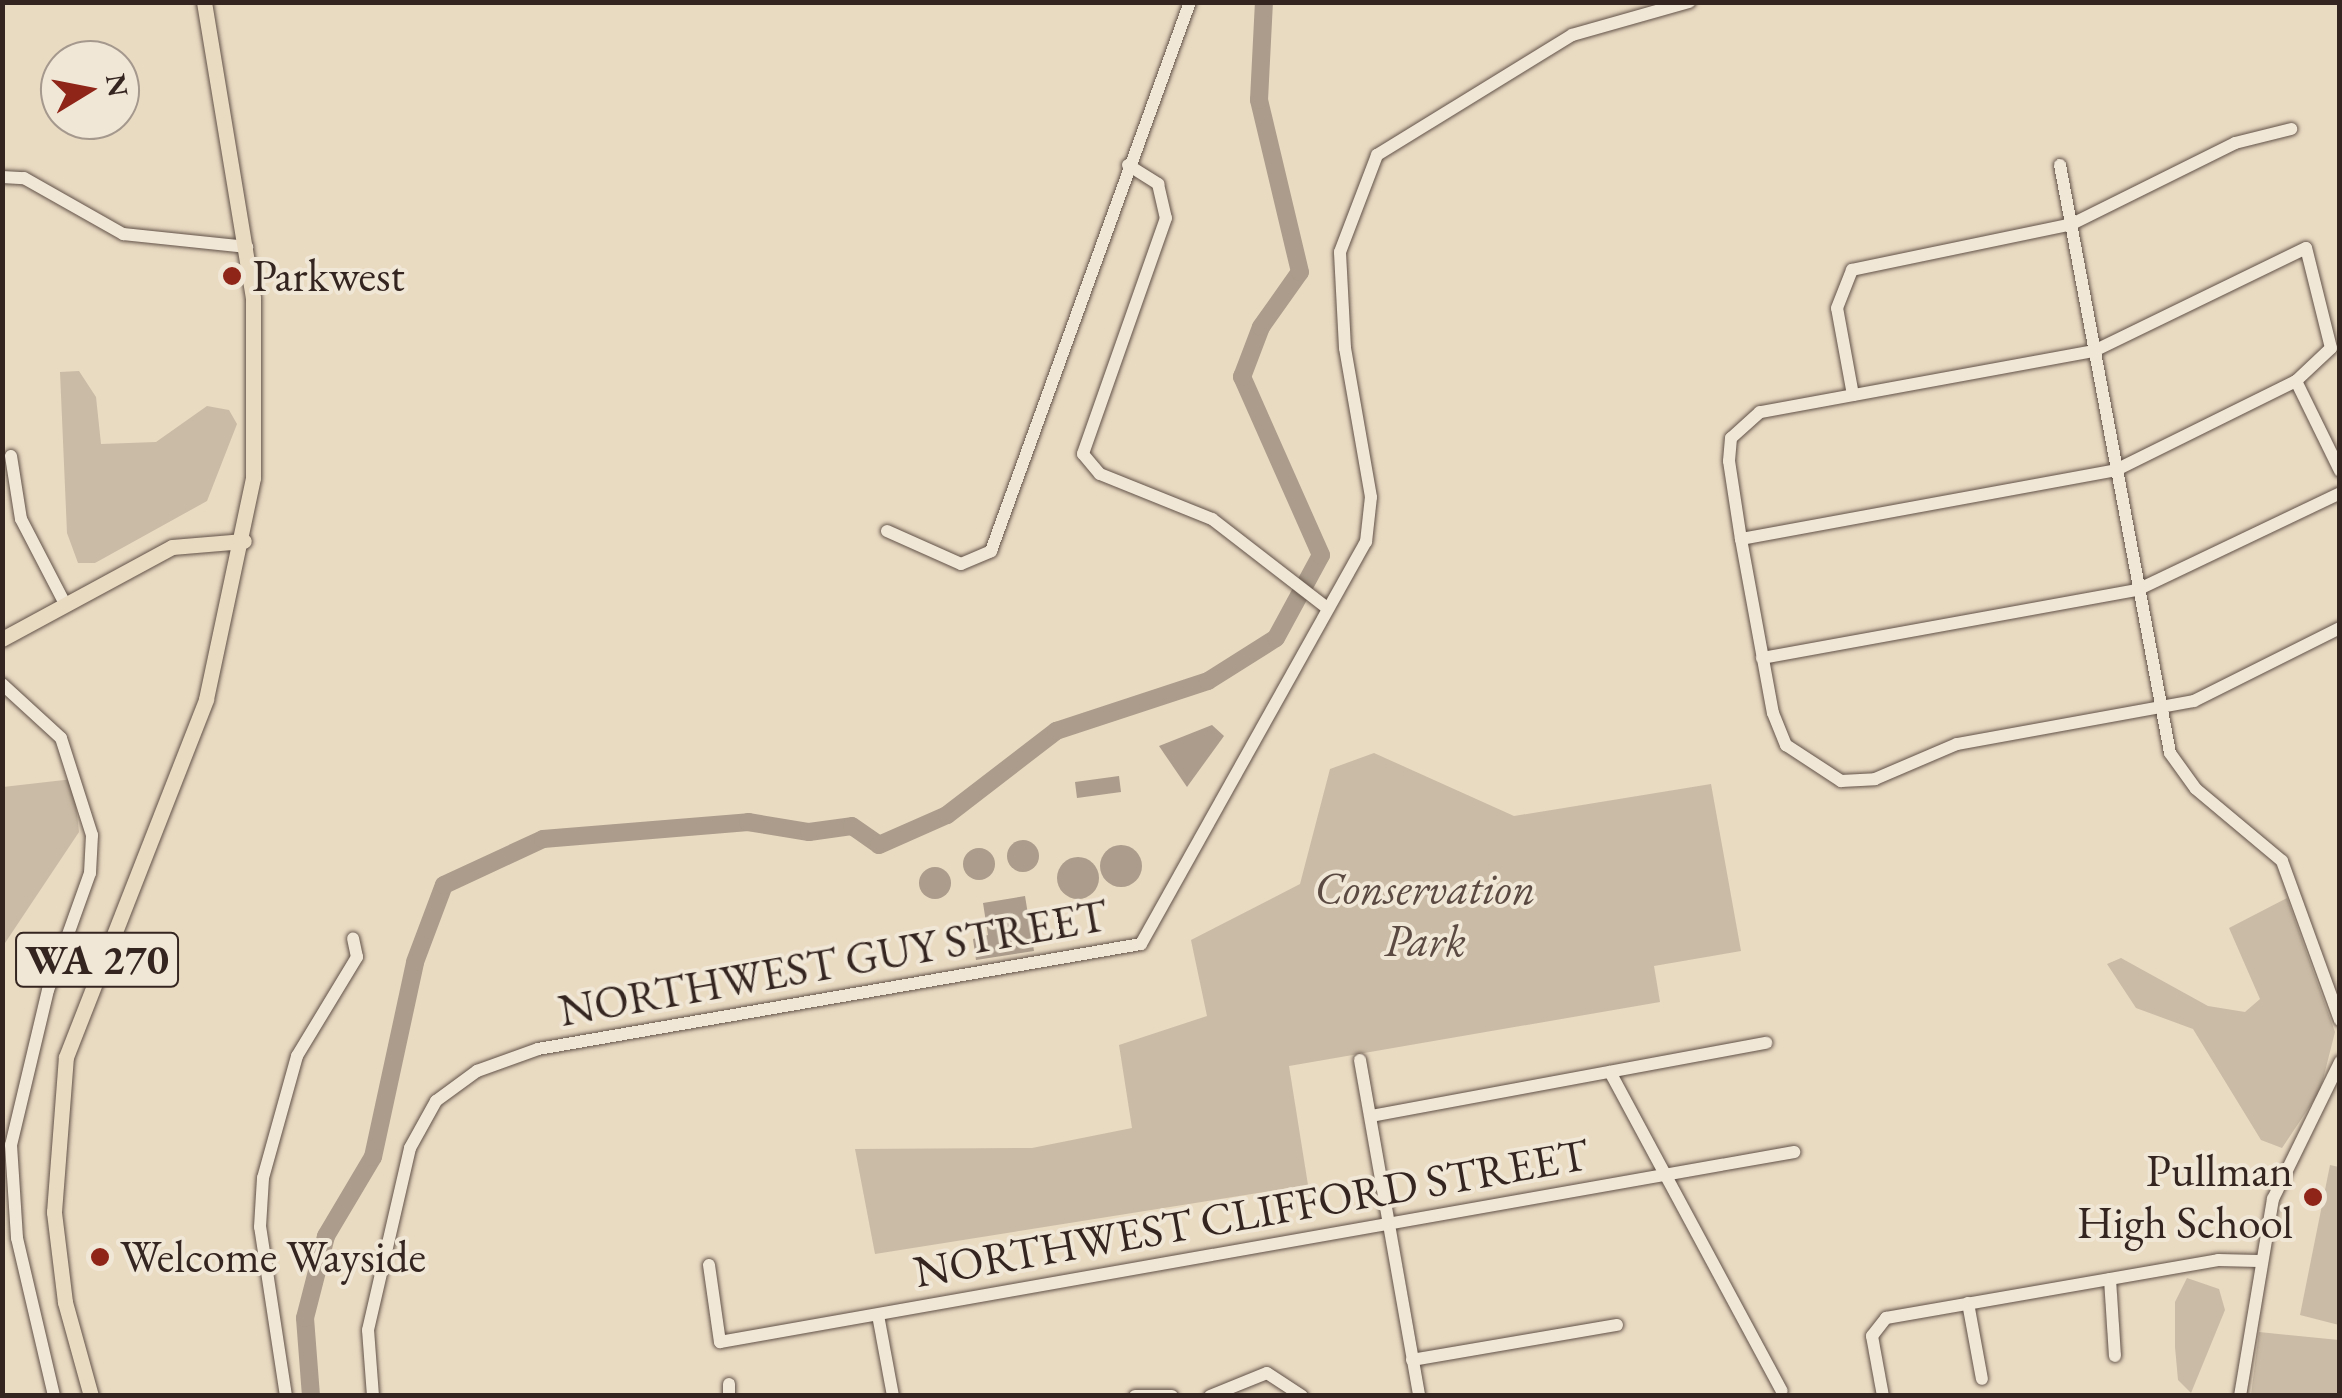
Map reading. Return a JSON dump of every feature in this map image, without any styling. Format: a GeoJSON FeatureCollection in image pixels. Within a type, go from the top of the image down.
{"type":"FeatureCollection","features":[{"type":"Feature","properties":{"kind":"main road","name":"WA 270"},"geometry":{"type":"LineString","coordinates":[[91,1396],[65,1302],[54,1212],[66,1057],[206,699],[244,541],[257,416],[247,247],[204,2]]}},
{"type":"Feature","properties":{"kind":"main road"},"geometry":{"type":"LineString","coordinates":[[2,639],[64,602],[183,542],[244,541]]}},
{"type":"Feature","properties":{"kind":"street"},"geometry":{"type":"LineString","coordinates":[[887,531],[962,564],[990,551],[1093,286],[1128,165],[1190,2]]}},
{"type":"Feature","properties":{"kind":"street"},"geometry":{"type":"LineString","coordinates":[[1128,165],[1158,184],[1166,218],[1083,454],[1100,474],[1212,518],[1320,603],[1366,542],[1371,496],[1345,348],[1340,252],[1377,155],[1572,35],[1689,2]]}},
{"type":"Feature","properties":{"kind":"street"},"geometry":{"type":"LineString","coordinates":[[1852,395],[1838,308],[1852,270],[2072,224],[2235,143],[2291,129]]}},
{"type":"Feature","properties":{"kind":"street"},"geometry":{"type":"LineString","coordinates":[[2060,165],[2158,708],[2179,769],[2288,870],[2340,1020]]}},
{"type":"Feature","properties":{"kind":"street"},"geometry":{"type":"LineString","coordinates":[[2,177],[24,178],[124,234],[247,247]]}},
{"type":"Feature","properties":{"kind":"street"},"geometry":{"type":"LineString","coordinates":[[1742,539],[2116,470],[2296,381],[2323,365],[2331,348],[2306,248],[2094,350],[1760,412],[1731,438],[1742,539],[1762,658],[1786,744],[1841,780],[1875,779],[1956,744],[2194,701],[2340,628]]}},
{"type":"Feature","properties":{"kind":"street"},"geometry":{"type":"LineString","coordinates":[[2296,381],[2340,471]]}},
{"type":"Feature","properties":{"kind":"street"},"geometry":{"type":"LineString","coordinates":[[29,454],[7,457],[20,519],[64,602]]}},
{"type":"Feature","properties":{"kind":"street"},"geometry":{"type":"LineString","coordinates":[[1762,658],[2137,590],[2340,492]]}},
{"type":"Feature","properties":{"kind":"street","name":"NORTHWEST GUY STREET"},"geometry":{"type":"LineString","coordinates":[[373,1396],[368,1330],[410,1148],[449,1088],[512,1056],[1141,944],[1320,603]]}},
{"type":"Feature","properties":{"kind":"street"},"geometry":{"type":"LineString","coordinates":[[2,684],[61,738],[92,831],[90,873],[48,990],[12,1145],[17,1238],[54,1396]]}},
{"type":"Feature","properties":{"kind":"street"},"geometry":{"type":"LineString","coordinates":[[286,1396],[260,1227],[264,1178],[297,1056],[357,957],[353,938]]}},
{"type":"Feature","properties":{"kind":"street"},"geometry":{"type":"LineString","coordinates":[[1371,1116],[1766,1042]]}},
{"type":"Feature","properties":{"kind":"street"},"geometry":{"type":"LineString","coordinates":[[1360,1060],[1418,1396]]}},
{"type":"Feature","properties":{"kind":"street"},"geometry":{"type":"LineString","coordinates":[[2240,1396],[2259,1261],[2279,1179],[2340,1062]]}},
{"type":"Feature","properties":{"kind":"street"},"geometry":{"type":"LineString","coordinates":[[1610,1072],[1782,1391]]}},
{"type":"Feature","properties":{"kind":"street","name":"NORTHWEST CLIFFORD STREET"},"geometry":{"type":"LineString","coordinates":[[709,1265],[720,1342],[1390,1228],[1794,1152]]}},
{"type":"Feature","properties":{"kind":"street"},"geometry":{"type":"LineString","coordinates":[[1883,1396],[1876,1323],[2110,1278],[2259,1261]]}},
{"type":"Feature","properties":{"kind":"street"},"geometry":{"type":"LineString","coordinates":[[2110,1278],[2115,1356]]}},
{"type":"Feature","properties":{"kind":"street"},"geometry":{"type":"LineString","coordinates":[[1968,1303],[1982,1379]]}},
{"type":"Feature","properties":{"kind":"street"},"geometry":{"type":"LineString","coordinates":[[878,1315],[893,1396]]}},
{"type":"Feature","properties":{"kind":"street"},"geometry":{"type":"LineString","coordinates":[[1412,1360],[1618,1326]]}},
{"type":"Feature","properties":{"kind":"street"},"geometry":{"type":"LineString","coordinates":[[1210,1396],[1266,1373],[1302,1396]]}},
{"type":"Feature","properties":{"kind":"street"},"geometry":{"type":"LineString","coordinates":[[1136,1396],[1172,1396]]}},
{"type":"Feature","properties":{"kind":"green space"},"geometry":{"type":"Polygon","coordinates":[[[79,371],[96,397],[101,444],[156,442],[207,406],[229,410],[237,424],[207,501],[95,563],[78,563],[67,533],[60,372],[79,371]]]}},
{"type":"Feature","properties":{"kind":"green space","name":"Conservation Park"},"geometry":{"type":"Polygon","coordinates":[[[1374,753],[1514,816],[1711,784],[1741,951],[1654,966],[1660,1002],[1289,1066],[1308,1185],[875,1254],[855,1149],[1032,1148],[1132,1128],[1119,1045],[1207,1016],[1191,940],[1300,884],[1330,769],[1374,753]]]}},
{"type":"Feature","properties":{"kind":"green space"},"geometry":{"type":"Polygon","coordinates":[[[73,779],[79,832],[3,946],[3,787],[73,779]]]}},
{"type":"Feature","properties":{"kind":"green space"},"geometry":{"type":"Polygon","coordinates":[[[2287,898],[2335,1032],[2320,1091],[2282,1148],[2261,1140],[2193,1029],[2136,1008],[2107,964],[2121,958],[2208,1006],[2245,1012],[2260,999],[2229,928],[2287,898]]]}},
{"type":"Feature","properties":{"kind":"green space"},"geometry":{"type":"Polygon","coordinates":[[[2330,1165],[2339,1167],[2339,1325],[2300,1315],[2330,1165]]]}},
{"type":"Feature","properties":{"kind":"green space"},"geometry":{"type":"Polygon","coordinates":[[[2187,1278],[2219,1289],[2225,1310],[2191,1393],[2178,1380],[2175,1347],[2175,1302],[2187,1278]]]}},
{"type":"Feature","properties":{"kind":"green space"},"geometry":{"type":"Polygon","coordinates":[[[2259,1332],[2339,1340],[2339,1395],[2251,1395],[2259,1332]]]}},
{"type":"Feature","properties":{"kind":"shaded area"},"geometry":{"type":"Polygon","coordinates":[[[1212,725],[1224,736],[1187,787],[1159,746],[1212,725]]]}},
{"type":"Feature","properties":{"kind":"shaded area"},"geometry":{"type":"Polygon","coordinates":[[[1119,776],[1121,792],[1077,798],[1075,782],[1119,776]]]}},
{"type":"Feature","properties":{"kind":"shaded area"},"geometry":{"type":"Polygon","coordinates":[[[1023,840],[1034,845],[1039,856],[1034,867],[1023,872],[1012,867],[1007,856],[1012,845],[1023,840]]]}},
{"type":"Feature","properties":{"kind":"shaded area"},"geometry":{"type":"Polygon","coordinates":[[[1121,845],[1136,851],[1142,866],[1136,881],[1121,887],[1106,881],[1100,866],[1106,851],[1121,845]]]}},
{"type":"Feature","properties":{"kind":"shaded area"},"geometry":{"type":"Polygon","coordinates":[[[979,848],[991,852],[995,864],[991,876],[979,880],[967,876],[963,864],[967,852],[979,848]]]}},
{"type":"Feature","properties":{"kind":"shaded area"},"geometry":{"type":"Polygon","coordinates":[[[1078,857],[1093,863],[1099,878],[1093,893],[1078,899],[1063,893],[1057,878],[1063,863],[1078,857]]]}},
{"type":"Feature","properties":{"kind":"shaded area"},"geometry":{"type":"Polygon","coordinates":[[[935,867],[947,871],[951,883],[947,895],[935,899],[923,895],[919,883],[923,871],[935,867]]]}},
{"type":"Feature","properties":{"kind":"shaded area"},"geometry":{"type":"Polygon","coordinates":[[[1025,896],[1034,951],[976,960],[973,939],[988,935],[983,903],[1025,896]]]}},
{"type":"Feature","properties":{"kind":"waterway"},"geometry":{"type":"LineString","coordinates":[[311,1396],[305,1318],[326,1236],[373,1157],[415,962],[444,885],[543,839],[748,822],[809,832],[852,826],[879,845],[947,815],[1056,731],[1208,681],[1276,638],[1321,555],[1242,377],[1261,327],[1300,272],[1259,100],[1264,2]]}},
{"type":"Feature","properties":{"kind":"place","name":"Parkwest"},"geometry":{"type":"Point","coordinates":[232,276]}},
{"type":"Feature","properties":{"kind":"place","name":"Pullman High School"},"geometry":{"type":"Point","coordinates":[2313,1197]}},
{"type":"Feature","properties":{"kind":"place","name":"Welcome Wayside"},"geometry":{"type":"Point","coordinates":[100,1257]}}]}
